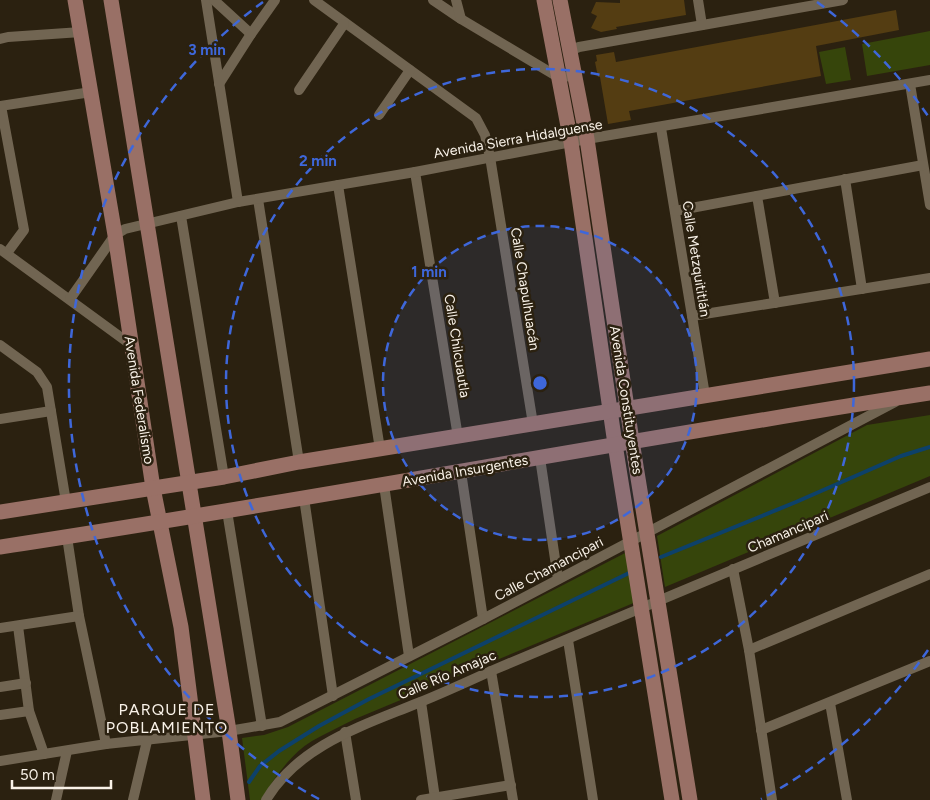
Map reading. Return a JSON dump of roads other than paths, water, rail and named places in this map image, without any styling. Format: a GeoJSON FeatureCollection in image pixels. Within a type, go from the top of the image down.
{"type":"FeatureCollection","features":[{"type":"Feature","properties":{"kind":"street","name":"Avenida Federalismo"},"geometry":{"type":"LineString","coordinates":[[75,0],[115,235],[153,488],[181,628],[203,800]]}},
{"type":"Feature","properties":{"kind":"street"},"geometry":{"type":"LineString","coordinates":[[111,0],[229,731],[238,800]]}},
{"type":"Feature","properties":{"kind":"street"},"geometry":{"type":"LineString","coordinates":[[206,0],[238,202]]}},
{"type":"Feature","properties":{"kind":"street"},"geometry":{"type":"LineString","coordinates":[[214,0],[251,34]]}},
{"type":"Feature","properties":{"kind":"street"},"geometry":{"type":"LineString","coordinates":[[219,84],[275,0]]}},
{"type":"Feature","properties":{"kind":"street","name":"Calle Chapulhuacán"},"geometry":{"type":"LineString","coordinates":[[314,0],[344,24],[476,118],[485,135],[533,424]]}},
{"type":"Feature","properties":{"kind":"street"},"geometry":{"type":"LineString","coordinates":[[433,0],[558,77],[574,76]]}},
{"type":"Feature","properties":{"kind":"street"},"geometry":{"type":"LineString","coordinates":[[456,0],[461,19]]}},
{"type":"Feature","properties":{"kind":"street","name":"Avenida Constituyentes"},"geometry":{"type":"LineString","coordinates":[[544,0],[571,142],[615,444],[672,800]]}},
{"type":"Feature","properties":{"kind":"street","name":"Avenida Constituyentes"},"geometry":{"type":"LineString","coordinates":[[560,0],[587,139],[646,533],[690,800]]}},
{"type":"Feature","properties":{"kind":"street"},"geometry":{"type":"LineString","coordinates":[[698,0],[702,25]]}},
{"type":"Feature","properties":{"kind":"street"},"geometry":{"type":"LineString","coordinates":[[570,51],[579,47],[702,25],[790,5],[843,0]]}},
{"type":"Feature","properties":{"kind":"street"},"geometry":{"type":"LineString","coordinates":[[299,90],[344,24]]}},
{"type":"Feature","properties":{"kind":"street"},"geometry":{"type":"LineString","coordinates":[[0,39],[81,32]]}},
{"type":"Feature","properties":{"kind":"street"},"geometry":{"type":"LineString","coordinates":[[379,115],[410,70]]}},
{"type":"Feature","properties":{"kind":"street","name":"Avenida Sierra Hidalguense"},"geometry":{"type":"LineString","coordinates":[[115,235],[125,229],[146,223],[258,198],[415,172],[587,139],[661,128],[930,80]]}},
{"type":"Feature","properties":{"kind":"street"},"geometry":{"type":"LineString","coordinates":[[910,84],[930,205]]}},
{"type":"Feature","properties":{"kind":"street"},"geometry":{"type":"LineString","coordinates":[[91,92],[0,106],[24,230],[4,251],[130,344]]}},
{"type":"Feature","properties":{"kind":"street","name":"Calle Metzquititlán"},"geometry":{"type":"LineString","coordinates":[[661,128],[705,395]]}},
{"type":"Feature","properties":{"kind":"street"},"geometry":{"type":"LineString","coordinates":[[0,153],[10,157]]}},
{"type":"Feature","properties":{"kind":"street"},"geometry":{"type":"LineString","coordinates":[[674,211],[923,165]]}},
{"type":"Feature","properties":{"kind":"street","name":"Calle Chilcuautla"},"geometry":{"type":"LineString","coordinates":[[415,172],[458,436]]}},
{"type":"Feature","properties":{"kind":"street"},"geometry":{"type":"LineString","coordinates":[[845,179],[862,289]]}},
{"type":"Feature","properties":{"kind":"street"},"geometry":{"type":"LineString","coordinates":[[338,185],[380,449]]}},
{"type":"Feature","properties":{"kind":"street"},"geometry":{"type":"LineString","coordinates":[[757,196],[775,303]]}},
{"type":"Feature","properties":{"kind":"street"},"geometry":{"type":"LineString","coordinates":[[258,198],[299,462]]}},
{"type":"Feature","properties":{"kind":"street"},"geometry":{"type":"LineString","coordinates":[[181,216],[224,477]]}},
{"type":"Feature","properties":{"kind":"street"},"geometry":{"type":"LineString","coordinates":[[70,299],[115,235]]}},
{"type":"Feature","properties":{"kind":"street"},"geometry":{"type":"LineString","coordinates":[[692,316],[930,278]]}},
{"type":"Feature","properties":{"kind":"street"},"geometry":{"type":"LineString","coordinates":[[0,345],[37,372],[47,387],[66,502]]}},
{"type":"Feature","properties":{"kind":"street"},"geometry":{"type":"LineString","coordinates":[[0,512],[224,477],[299,462],[930,359]]}},
{"type":"Feature","properties":{"kind":"street","name":"Avenida Insurgentes"},"geometry":{"type":"LineString","coordinates":[[0,547],[227,511],[615,444],[930,393]]}},
{"type":"Feature","properties":{"kind":"street","name":"Calle Chamancipari"},"geometry":{"type":"LineString","coordinates":[[0,762],[106,744],[229,731],[280,722],[484,619],[904,397]]}},
{"type":"Feature","properties":{"kind":"street"},"geometry":{"type":"LineString","coordinates":[[0,419],[51,411]]}},
{"type":"Feature","properties":{"kind":"street"},"geometry":{"type":"LineString","coordinates":[[540,458],[558,580]]}},
{"type":"Feature","properties":{"kind":"street"},"geometry":{"type":"LineString","coordinates":[[461,472],[484,619]]}},
{"type":"Feature","properties":{"kind":"street"},"geometry":{"type":"LineString","coordinates":[[384,485],[409,656]]}},
{"type":"Feature","properties":{"kind":"street","name":"Chamancipari"},"geometry":{"type":"LineString","coordinates":[[658,602],[930,487]]}},
{"type":"Feature","properties":{"kind":"street"},"geometry":{"type":"LineString","coordinates":[[304,498],[334,696]]}},
{"type":"Feature","properties":{"kind":"street"},"geometry":{"type":"LineString","coordinates":[[227,511],[262,726]]}},
{"type":"Feature","properties":{"kind":"street"},"geometry":{"type":"LineString","coordinates":[[67,537],[79,616],[106,744]]}},
{"type":"Feature","properties":{"kind":"street"},"geometry":{"type":"LineString","coordinates":[[734,569],[749,650],[772,800]]}},
{"type":"Feature","properties":{"kind":"street"},"geometry":{"type":"LineString","coordinates":[[749,650],[930,574]]}},
{"type":"Feature","properties":{"kind":"street","name":"Calle Río Amajac"},"geometry":{"type":"LineString","coordinates":[[266,800],[273,795],[287,772],[314,750],[345,732],[658,602]]}},
{"type":"Feature","properties":{"kind":"street"},"geometry":{"type":"LineString","coordinates":[[0,628],[79,616]]}},
{"type":"Feature","properties":{"kind":"street"},"geometry":{"type":"LineString","coordinates":[[18,626],[29,711],[44,754]]}},
{"type":"Feature","properties":{"kind":"street"},"geometry":{"type":"LineString","coordinates":[[568,640],[593,800]]}},
{"type":"Feature","properties":{"kind":"street"},"geometry":{"type":"LineString","coordinates":[[761,730],[930,661]]}},
{"type":"Feature","properties":{"kind":"street"},"geometry":{"type":"LineString","coordinates":[[491,671],[513,800]]}},
{"type":"Feature","properties":{"kind":"street"},"geometry":{"type":"LineString","coordinates":[[0,687],[26,682]]}},
{"type":"Feature","properties":{"kind":"street"},"geometry":{"type":"LineString","coordinates":[[421,702],[435,798]]}},
{"type":"Feature","properties":{"kind":"street"},"geometry":{"type":"LineString","coordinates":[[830,703],[847,800]]}},
{"type":"Feature","properties":{"kind":"street"},"geometry":{"type":"LineString","coordinates":[[0,715],[29,711]]}},
{"type":"Feature","properties":{"kind":"street"},"geometry":{"type":"LineString","coordinates":[[345,732],[356,800]]}},
{"type":"Feature","properties":{"kind":"street"},"geometry":{"type":"LineString","coordinates":[[133,800],[147,741]]}},
{"type":"Feature","properties":{"kind":"street"},"geometry":{"type":"LineString","coordinates":[[56,800],[66,751]]}},
{"type":"Feature","properties":{"kind":"street"},"geometry":{"type":"LineString","coordinates":[[421,800],[511,785]]}},
{"type":"Feature","properties":{"kind":"waterway"},"geometry":{"type":"LineString","coordinates":[[661,557],[796,502],[901,456],[930,447]]}},
{"type":"Feature","properties":{"kind":"waterway"},"geometry":{"type":"LineString","coordinates":[[249,782],[260,766],[279,751],[319,726],[369,699],[629,573]]}},
{"type":"Feature","properties":{"kind":"district","name":"PARQUE DE POBLAMIENTO"},"geometry":{"type":"Point","coordinates":[167,718]}}]}
